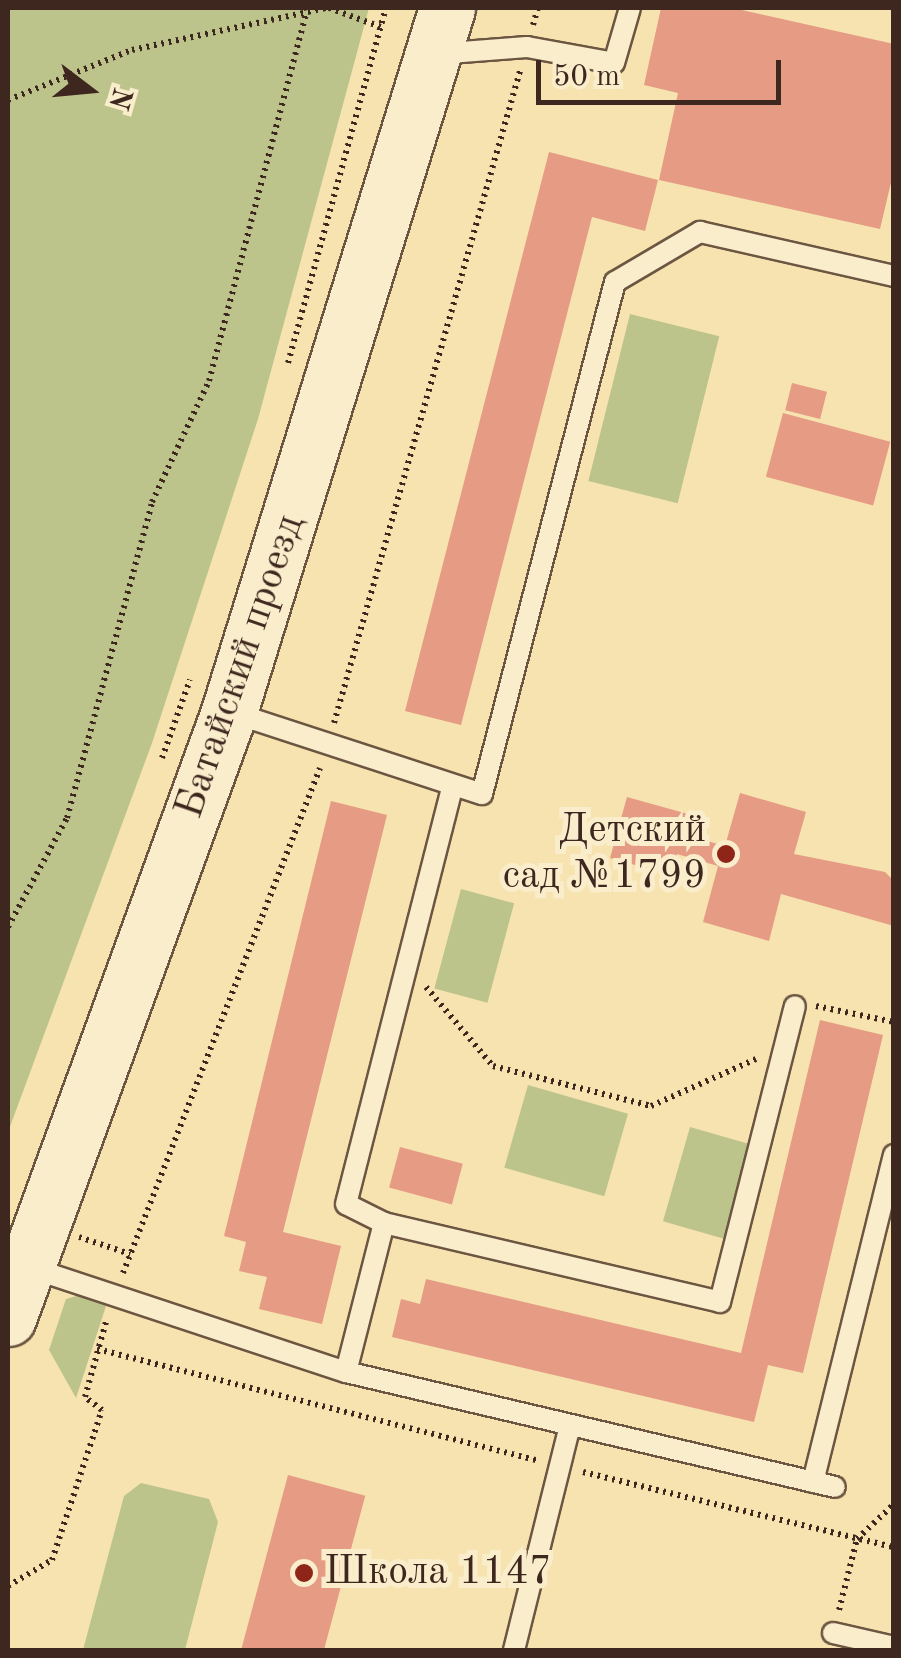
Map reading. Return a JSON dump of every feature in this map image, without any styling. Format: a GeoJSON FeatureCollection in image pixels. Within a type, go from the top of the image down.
{"type":"FeatureCollection","features":[{"type":"Feature","properties":{"kind":"main road","name":"Батайский проезд"},"geometry":{"type":"LineString","coordinates":[[8,1318],[28,1267],[211,693],[441,31]]}},
{"type":"Feature","properties":{"kind":"lane"},"geometry":{"type":"LineString","coordinates":[[441,31],[614,63],[630,8]]}},
{"type":"Feature","properties":{"kind":"lane"},"geometry":{"type":"LineString","coordinates":[[211,693],[326,748],[482,794],[616,282],[700,232],[894,276]]}},
{"type":"Feature","properties":{"kind":"lane"},"geometry":{"type":"LineString","coordinates":[[452,785],[346,1204],[384,1222],[720,1302],[794,1006]]}},
{"type":"Feature","properties":{"kind":"lane"},"geometry":{"type":"LineString","coordinates":[[813,1482],[894,1154]]}},
{"type":"Feature","properties":{"kind":"lane"},"geometry":{"type":"LineString","coordinates":[[346,1372],[384,1222]]}},
{"type":"Feature","properties":{"kind":"lane"},"geometry":{"type":"LineString","coordinates":[[28,1267],[113,1300],[346,1372],[835,1487]]}},
{"type":"Feature","properties":{"kind":"lane"},"geometry":{"type":"LineString","coordinates":[[514,1650],[570,1426]]}},
{"type":"Feature","properties":{"kind":"lane"},"geometry":{"type":"LineString","coordinates":[[833,1633],[894,1647]]}},
{"type":"Feature","properties":{"kind":"path"},"geometry":{"type":"LineString","coordinates":[[8,100],[132,50],[306,11],[327,8],[381,27]]}},
{"type":"Feature","properties":{"kind":"path"},"geometry":{"type":"LineString","coordinates":[[286,371],[386,8]]}},
{"type":"Feature","properties":{"kind":"path"},"geometry":{"type":"LineString","coordinates":[[8,1586],[52,1560],[102,1410],[85,1397],[113,1300],[326,748],[538,8]]}},
{"type":"Feature","properties":{"kind":"path"},"geometry":{"type":"LineString","coordinates":[[8,927],[67,818],[152,502],[210,381],[306,11]]}},
{"type":"Feature","properties":{"kind":"path"},"geometry":{"type":"LineString","coordinates":[[155,779],[211,693]]}},
{"type":"Feature","properties":{"kind":"path"},"geometry":{"type":"LineString","coordinates":[[407,964],[492,1066],[652,1106],[785,1046]]}},
{"type":"Feature","properties":{"kind":"path"},"geometry":{"type":"LineString","coordinates":[[794,1006],[831,1006],[894,1022]]}},
{"type":"Feature","properties":{"kind":"path"},"geometry":{"type":"LineString","coordinates":[[97,1348],[894,1547]]}},
{"type":"Feature","properties":{"kind":"path"},"geometry":{"type":"LineString","coordinates":[[833,1633],[857,1540],[894,1504]]}},
{"type":"Feature","properties":{"kind":"green space"},"geometry":{"type":"Polygon","coordinates":[[[8,8],[369,8],[258,419],[152,743],[8,1132],[8,8]]]}},
{"type":"Feature","properties":{"kind":"green space"},"geometry":{"type":"Polygon","coordinates":[[[630,314],[719,336],[678,503],[588,481],[630,314]]]}},
{"type":"Feature","properties":{"kind":"green space"},"geometry":{"type":"Polygon","coordinates":[[[461,889],[514,903],[487,1003],[434,988],[461,889]]]}},
{"type":"Feature","properties":{"kind":"green space"},"geometry":{"type":"Polygon","coordinates":[[[528,1085],[628,1114],[604,1196],[504,1168],[528,1085]]]}},
{"type":"Feature","properties":{"kind":"green space"},"geometry":{"type":"Polygon","coordinates":[[[690,1127],[753,1145],[726,1239],[663,1221],[690,1127]]]}},
{"type":"Feature","properties":{"kind":"green space"},"geometry":{"type":"Polygon","coordinates":[[[80,1295],[107,1303],[76,1398],[49,1350],[66,1299],[80,1295]]]}},
{"type":"Feature","properties":{"kind":"green space"},"geometry":{"type":"Polygon","coordinates":[[[141,1483],[209,1499],[218,1522],[185,1650],[83,1650],[124,1496],[141,1483]]]}},
{"type":"Feature","properties":{"kind":"building"},"geometry":{"type":"Polygon","coordinates":[[[661,8],[733,8],[894,44],[894,170],[880,229],[659,180],[678,93],[644,85],[661,8]]]}},
{"type":"Feature","properties":{"kind":"building"},"geometry":{"type":"Polygon","coordinates":[[[549,152],[658,180],[645,231],[592,217],[461,725],[405,711],[549,152]]]}},
{"type":"Feature","properties":{"kind":"building"},"geometry":{"type":"Polygon","coordinates":[[[792,383],[827,392],[820,419],[785,410],[792,383]]]}},
{"type":"Feature","properties":{"kind":"building"},"geometry":{"type":"Polygon","coordinates":[[[783,413],[890,442],[873,505],[766,477],[783,413]]]}},
{"type":"Feature","properties":{"kind":"building"},"geometry":{"type":"Polygon","coordinates":[[[740,793],[806,812],[794,854],[885,872],[894,881],[894,926],[781,894],[769,941],[703,922],[718,866],[677,854],[671,875],[610,858],[627,797],[688,814],[682,834],[725,846],[740,793]]]}},
{"type":"Feature","properties":{"kind":"building"},"geometry":{"type":"Polygon","coordinates":[[[331,801],[387,815],[283,1232],[341,1246],[322,1324],[259,1309],[267,1277],[239,1271],[246,1242],[224,1236],[331,801]]]}},
{"type":"Feature","properties":{"kind":"building"},"geometry":{"type":"Polygon","coordinates":[[[820,1020],[883,1035],[803,1373],[768,1365],[754,1422],[392,1337],[401,1299],[420,1304],[426,1279],[741,1353],[820,1020]]]}},
{"type":"Feature","properties":{"kind":"building"},"geometry":{"type":"Polygon","coordinates":[[[400,1147],[463,1164],[452,1204],[389,1188],[400,1147]]]}},
{"type":"Feature","properties":{"kind":"building","name":"Школа 1147"},"geometry":{"type":"Polygon","coordinates":[[[288,1475],[365,1496],[324,1650],[241,1650],[288,1475]]]}},
{"type":"Feature","properties":{"kind":"place","name":"Детский сад №1799"},"geometry":{"type":"Point","coordinates":[726,854]}},
{"type":"Feature","properties":{"kind":"place","name":"Школа 1147"},"geometry":{"type":"Point","coordinates":[304,1573]}}]}
